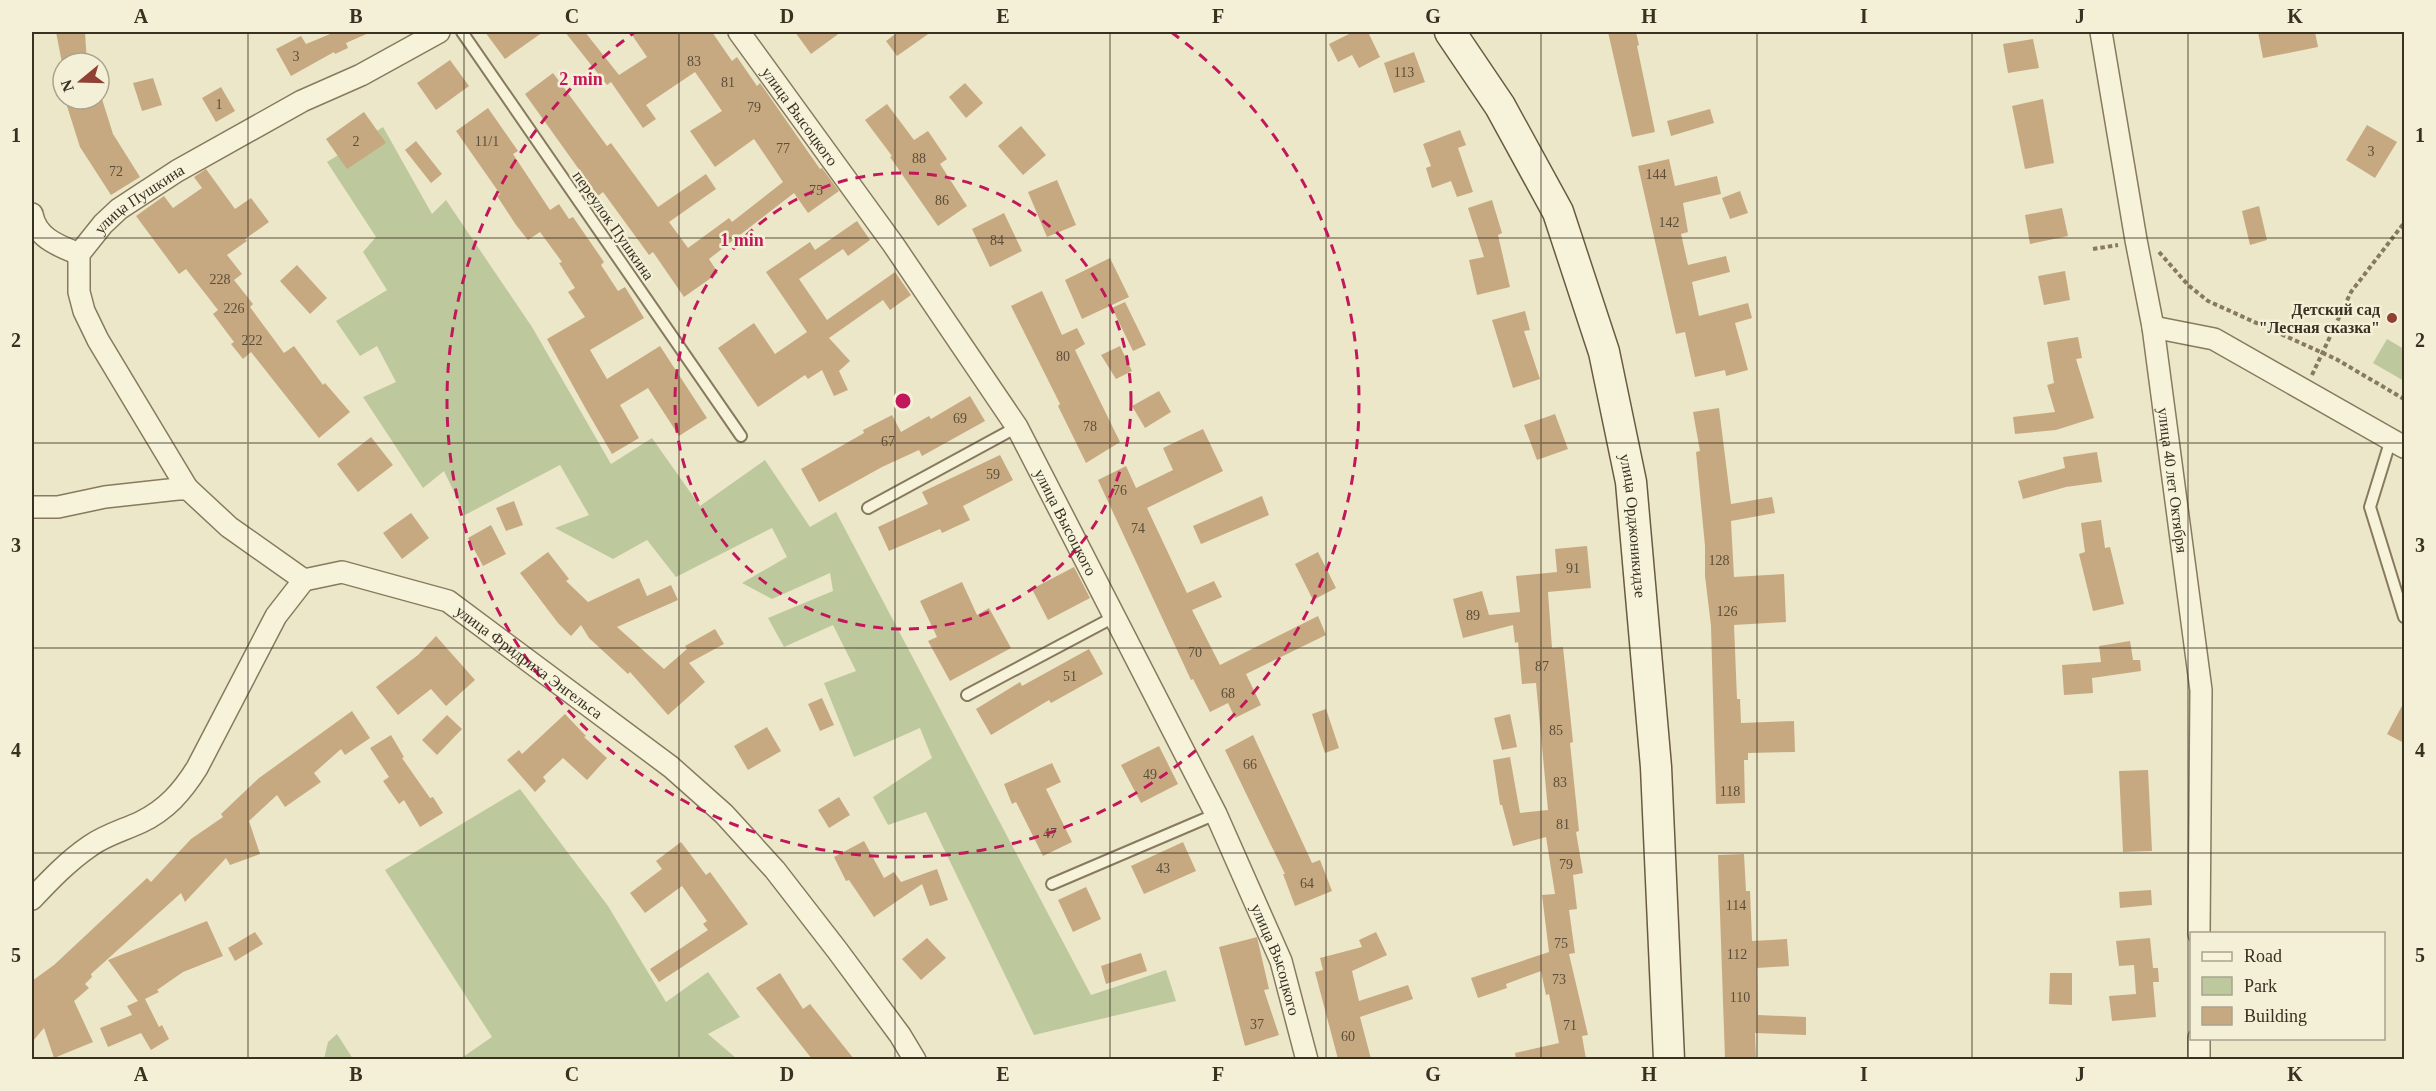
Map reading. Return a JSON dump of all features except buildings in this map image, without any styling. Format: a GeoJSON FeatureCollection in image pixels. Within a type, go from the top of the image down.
{"type":"FeatureCollection","features":[{"type":"Feature","properties":{"kind":"main road","name":"улица Орджоникидзе"},"geometry":{"type":"LineString","coordinates":[[1450,32],[1500,106],[1558,212],[1604,352],[1631,482],[1656,767],[1669,1059]]}},
{"type":"Feature","properties":{"kind":"street","name":"улица Пушкина"},"geometry":{"type":"LineString","coordinates":[[79,254],[103,224],[119,209],[177,171],[302,101],[361,75],[439,32]]}},
{"type":"Feature","properties":{"kind":"street","name":"улица Высоцкого"},"geometry":{"type":"LineString","coordinates":[[739,32],[893,244],[1017,428],[1216,814],[1281,961],[1307,1059]]}},
{"type":"Feature","properties":{"kind":"street","name":"улица 40 лет Октября"},"geometry":{"type":"LineString","coordinates":[[2101,32],[2136,242],[2153,327],[2201,690],[2199,932]]}},
{"type":"Feature","properties":{"kind":"street"},"geometry":{"type":"LineString","coordinates":[[32,214],[33,221],[42,235],[58,246],[79,254],[79,292],[84,311],[98,340],[187,488],[229,527],[304,580],[276,616],[197,768],[182,792],[165,808],[141,822],[91,845],[65,865],[32,899]]}},
{"type":"Feature","properties":{"kind":"street"},"geometry":{"type":"LineString","coordinates":[[2153,327],[2214,339],[2400,441]]}},
{"type":"Feature","properties":{"kind":"street"},"geometry":{"type":"LineString","coordinates":[[32,507],[58,507],[105,497],[187,488]]}},
{"type":"Feature","properties":{"kind":"street","name":"улица Фридриха Энгельса"},"geometry":{"type":"LineString","coordinates":[[304,580],[342,572],[448,601],[670,767],[724,814],[775,870],[900,1035],[915,1059]]}},
{"type":"Feature","properties":{"kind":"street"},"geometry":{"type":"LineString","coordinates":[[2199,1040],[2199,1059]]}},
{"type":"Feature","properties":{"kind":"lane","name":"переулок Пушкина"},"geometry":{"type":"LineString","coordinates":[[462,32],[741,436]]}},
{"type":"Feature","properties":{"kind":"lane"},"geometry":{"type":"LineString","coordinates":[[868,508],[1017,428]]}},
{"type":"Feature","properties":{"kind":"lane"},"geometry":{"type":"LineString","coordinates":[[2400,441],[2370,507],[2404,617]]}},
{"type":"Feature","properties":{"kind":"lane"},"geometry":{"type":"LineString","coordinates":[[968,696],[1114,617]]}},
{"type":"Feature","properties":{"kind":"lane"},"geometry":{"type":"LineString","coordinates":[[1052,884],[1216,814]]}},
{"type":"Feature","properties":{"kind":"path"},"geometry":{"type":"LineString","coordinates":[[2305,390],[2351,292],[2404,223]]}},
{"type":"Feature","properties":{"kind":"path"},"geometry":{"type":"LineString","coordinates":[[2093,249],[2150,240],[2168,264],[2208,301],[2322,352],[2404,399]]}},
{"type":"Feature","properties":{"kind":"green space"},"geometry":{"type":"Polygon","coordinates":[[[383,127],[432,214],[446,200],[532,327],[611,464],[652,438],[700,506],[765,460],[810,527],[836,512],[1091,995],[1166,970],[1176,1001],[1034,1035],[926,812],[888,825],[873,797],[932,758],[920,728],[854,757],[824,683],[856,671],[833,625],[784,647],[768,618],[833,591],[830,573],[772,599],[742,583],[787,557],[772,528],[676,577],[647,540],[613,559],[555,528],[589,515],[560,465],[465,515],[444,471],[423,488],[363,397],[396,382],[377,346],[360,356],[336,321],[387,290],[363,252],[376,237],[327,162],[383,127]]]}},
{"type":"Feature","properties":{"kind":"green space"},"geometry":{"type":"Polygon","coordinates":[[[2387,339],[2404,349],[2404,381],[2373,363],[2387,339]]]}},
{"type":"Feature","properties":{"kind":"green space"},"geometry":{"type":"Polygon","coordinates":[[[520,789],[608,906],[666,1002],[708,972],[740,1017],[708,1034],[737,1059],[460,1059],[492,1037],[385,870],[520,789]]]}},
{"type":"Feature","properties":{"kind":"green space"},"geometry":{"type":"Polygon","coordinates":[[[337,1034],[353,1059],[324,1059],[328,1042],[337,1034]]]}},
{"type":"Feature","properties":{"kind":"place","name":"Детский сад \"Лесная сказка\""},"geometry":{"type":"Point","coordinates":[2392,318]}}]}
